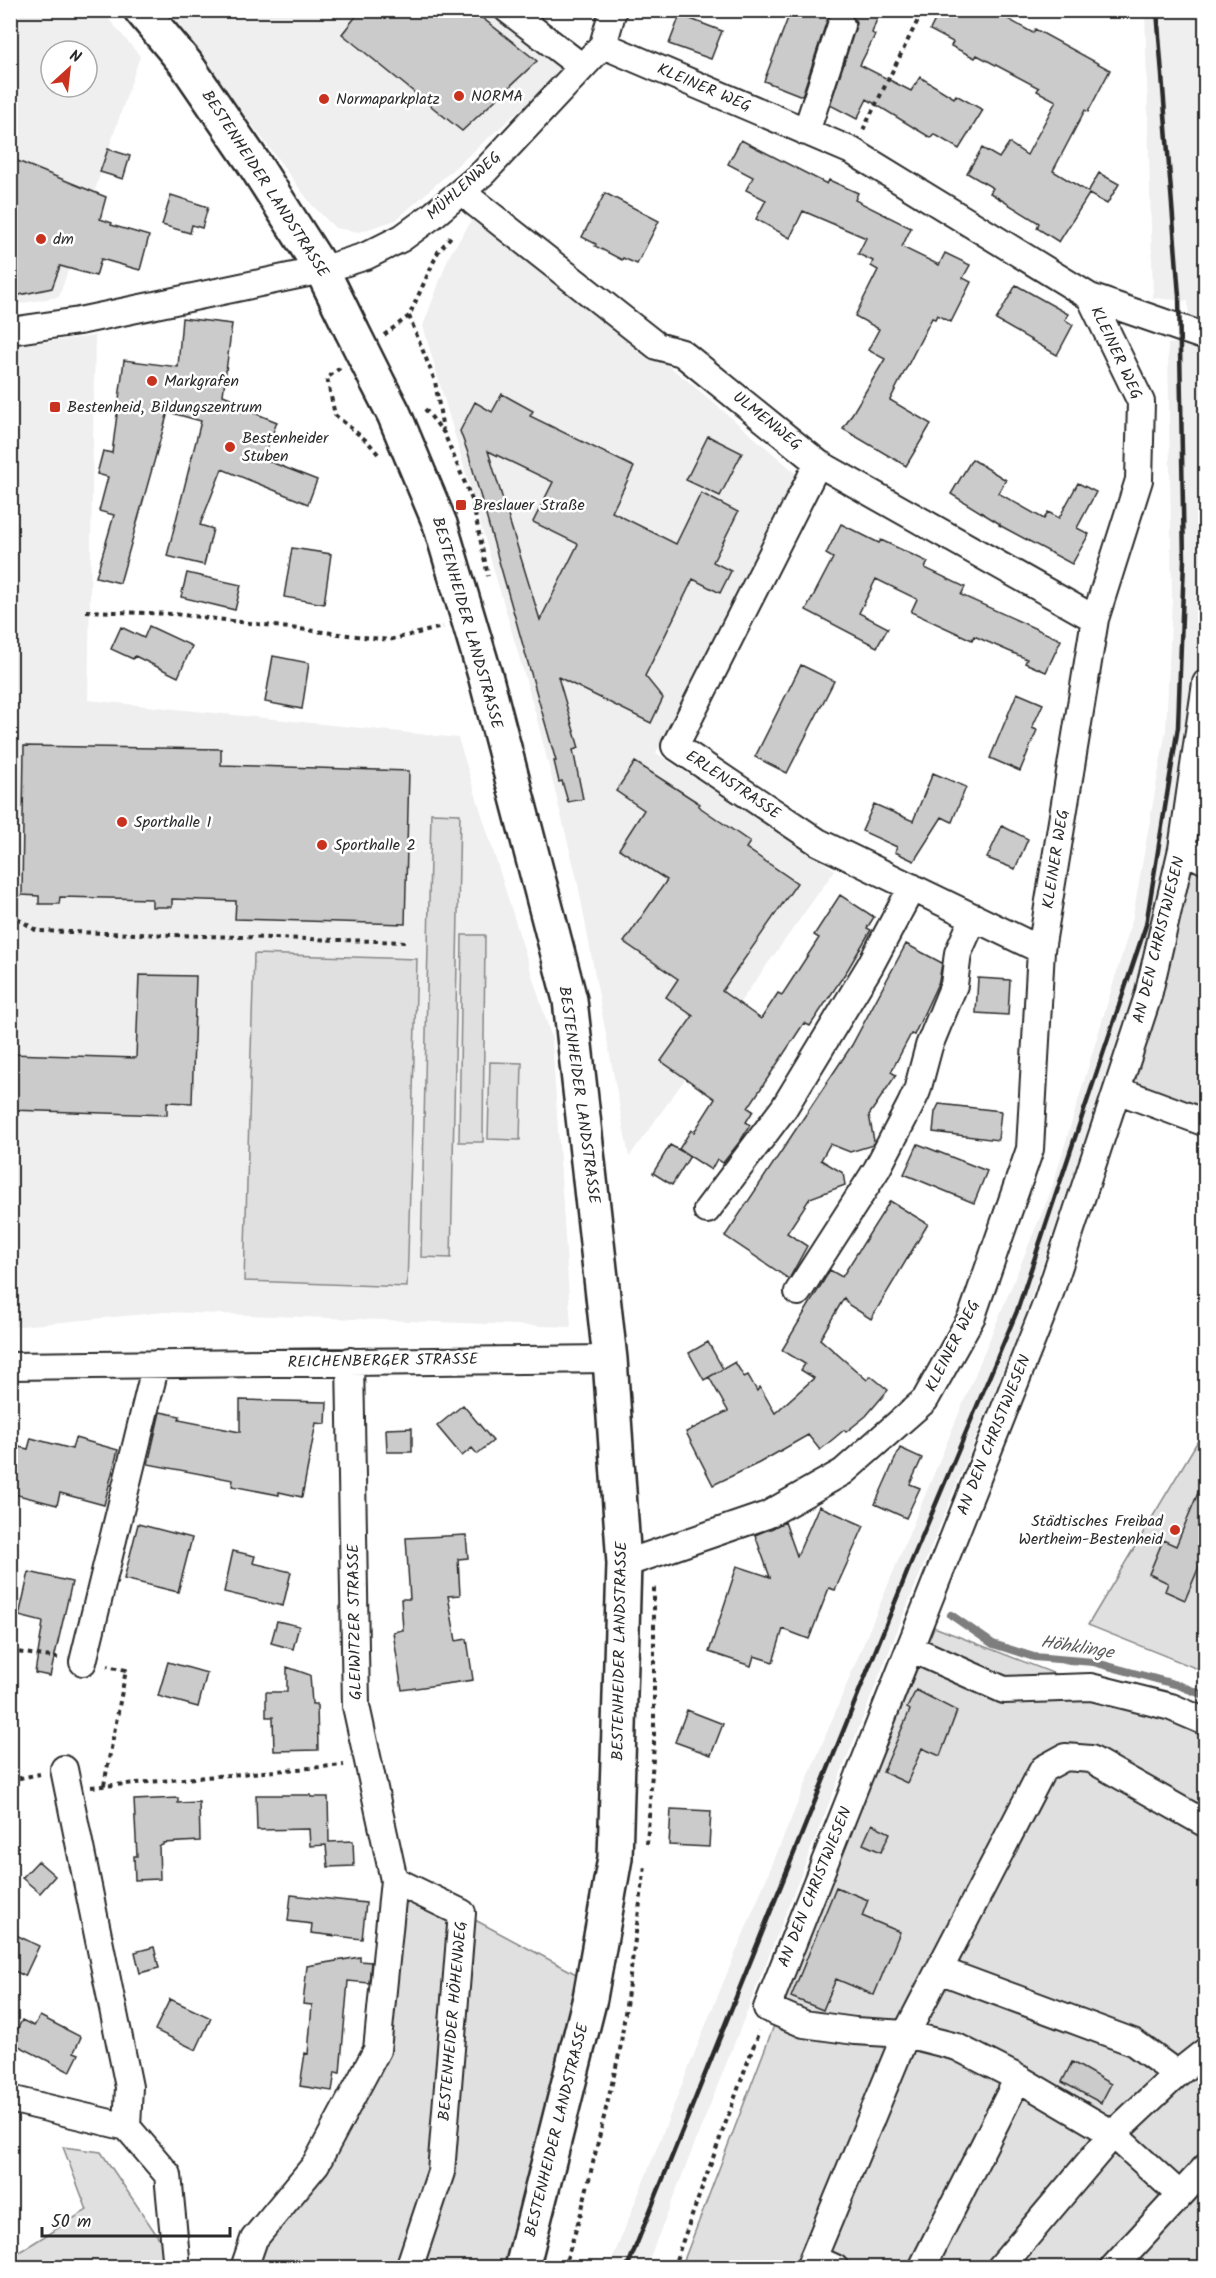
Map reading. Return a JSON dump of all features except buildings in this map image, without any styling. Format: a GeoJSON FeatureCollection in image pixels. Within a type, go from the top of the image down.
{"type":"FeatureCollection","features":[{"type":"Feature","properties":{"kind":"main road","name":"BESTENHEIDER LANDSTRASSE"},"geometry":{"type":"LineString","coordinates":[[141,10],[186,64],[253,162],[322,270],[394,414],[440,524],[488,686],[570,1000],[610,1359],[624,1564],[615,1858],[590,1998],[522,2268]]}},
{"type":"Feature","properties":{"kind":"street"},"geometry":{"type":"LineString","coordinates":[[508,10],[582,67]]}},
{"type":"Feature","properties":{"kind":"street","name":"MÜHLENWEG"},"geometry":{"type":"LineString","coordinates":[[322,270],[366,256],[402,238],[483,173],[603,45],[613,10]]}},
{"type":"Feature","properties":{"kind":"street"},"geometry":{"type":"LineString","coordinates":[[806,132],[841,25]]}},
{"type":"Feature","properties":{"kind":"street","name":"KLEINER WEG"},"geometry":{"type":"LineString","coordinates":[[603,45],[852,151],[1090,297],[1141,402],[1138,480],[1095,620],[1041,950],[1030,1149],[972,1316],[925,1400],[843,1472],[767,1515],[624,1564]]}},
{"type":"Feature","properties":{"kind":"street","name":"ULMENWEG"},"geometry":{"type":"LineString","coordinates":[[463,190],[474,202],[657,346],[682,352],[818,463],[1095,620]]}},
{"type":"Feature","properties":{"kind":"street"},"geometry":{"type":"LineString","coordinates":[[10,331],[79,321],[322,270]]}},
{"type":"Feature","properties":{"kind":"street"},"geometry":{"type":"LineString","coordinates":[[1090,297],[1206,337]]}},
{"type":"Feature","properties":{"kind":"street","name":"ERLENSTRASSE"},"geometry":{"type":"LineString","coordinates":[[818,463],[675,746],[818,842],[1041,950]]}},
{"type":"Feature","properties":{"kind":"street","name":"AN DEN CHRISTWIESEN"},"geometry":{"type":"LineString","coordinates":[[767,2008],[1047,1302],[1148,996],[1182,849],[1206,683]]}},
{"type":"Feature","properties":{"kind":"street","name":"AN DEN CHRISTWIESEN"},"geometry":{"type":"LineString","coordinates":[[1182,849],[1206,861]]}},
{"type":"Feature","properties":{"kind":"street"},"geometry":{"type":"LineString","coordinates":[[707,1210],[784,1107],[870,966],[912,887]]}},
{"type":"Feature","properties":{"kind":"street"},"geometry":{"type":"LineString","coordinates":[[798,1292],[877,1169],[910,1106],[917,1091],[929,1046],[954,985],[958,953],[974,917]]}},
{"type":"Feature","properties":{"kind":"street"},"geometry":{"type":"LineString","coordinates":[[1117,1090],[1206,1123]]}},
{"type":"Feature","properties":{"kind":"street","name":"REICHENBERGER STRASSE"},"geometry":{"type":"LineString","coordinates":[[10,1366],[610,1359]]}},
{"type":"Feature","properties":{"kind":"street","name":"GLEIWITZER STRASSE"},"geometry":{"type":"LineString","coordinates":[[350,1361],[356,1707],[394,1880]]}},
{"type":"Feature","properties":{"kind":"street"},"geometry":{"type":"LineString","coordinates":[[83,1662],[156,1364]]}},
{"type":"Feature","properties":{"kind":"street"},"geometry":{"type":"LineString","coordinates":[[910,1648],[1004,1690],[1091,1687],[1171,1707],[1206,1722]]}},
{"type":"Feature","properties":{"kind":"street"},"geometry":{"type":"LineString","coordinates":[[819,2264],[906,2034],[1043,1769],[1065,1757],[1091,1759],[1206,1824]]}},
{"type":"Feature","properties":{"kind":"street"},"geometry":{"type":"LineString","coordinates":[[66,1779],[129,2087],[127,2127]]}},
{"type":"Feature","properties":{"kind":"street"},"geometry":{"type":"LineString","coordinates":[[244,2268],[254,2239],[316,2164],[377,2050],[394,1880]]}},
{"type":"Feature","properties":{"kind":"street","name":"BESTENHEIDER HÖHENWEG"},"geometry":{"type":"LineString","coordinates":[[394,1880],[462,1913],[441,2172],[409,2268]]}},
{"type":"Feature","properties":{"kind":"street"},"geometry":{"type":"LineString","coordinates":[[939,1970],[1133,2042],[1177,2074]]}},
{"type":"Feature","properties":{"kind":"street"},"geometry":{"type":"LineString","coordinates":[[767,2008],[804,2024],[855,2031],[906,2034],[957,2047],[1018,2078],[1113,2134],[1180,2195]]}},
{"type":"Feature","properties":{"kind":"street"},"geometry":{"type":"LineString","coordinates":[[1000,2268],[1113,2134],[1177,2074],[1206,2051]]}},
{"type":"Feature","properties":{"kind":"street"},"geometry":{"type":"LineString","coordinates":[[922,2268],[1018,2078]]}},
{"type":"Feature","properties":{"kind":"street"},"geometry":{"type":"LineString","coordinates":[[10,2099],[127,2127],[168,2175],[177,2268]]}},
{"type":"Feature","properties":{"kind":"street"},"geometry":{"type":"LineString","coordinates":[[1113,2268],[1206,2167]]}},
{"type":"Feature","properties":{"kind":"path"},"geometry":{"type":"LineString","coordinates":[[852,151],[923,10]]}},
{"type":"Feature","properties":{"kind":"path"},"geometry":{"type":"LineString","coordinates":[[409,316],[435,381],[444,433]]}},
{"type":"Feature","properties":{"kind":"path"},"geometry":{"type":"LineString","coordinates":[[86,611],[175,614],[389,640],[469,621]]}},
{"type":"Feature","properties":{"kind":"path"},"geometry":{"type":"LineString","coordinates":[[10,914],[37,931],[408,942]]}},
{"type":"Feature","properties":{"kind":"path"},"geometry":{"type":"LineString","coordinates":[[10,1651],[126,1670],[104,1785]]}},
{"type":"Feature","properties":{"kind":"path"},"geometry":{"type":"LineString","coordinates":[[66,1779],[104,1785],[369,1763]]}},
{"type":"Feature","properties":{"kind":"path"},"geometry":{"type":"LineString","coordinates":[[673,2268],[767,2008]]}},
{"type":"Feature","properties":{"kind":"shaded area"},"geometry":{"type":"Polygon","coordinates":[[[11,11],[102,11],[140,56],[59,297],[11,305],[11,11]]]}},
{"type":"Feature","properties":{"kind":"shaded area"},"geometry":{"type":"Polygon","coordinates":[[[167,11],[488,11],[562,64],[548,85],[396,220],[359,232],[335,228],[312,205],[167,11]]]}},
{"type":"Feature","properties":{"kind":"shaded area"},"geometry":{"type":"Polygon","coordinates":[[[1145,11],[1205,11],[1205,856],[1169,839],[1154,926],[1140,978],[1022,1324],[905,1611],[646,2267],[609,2268],[709,2017],[1051,1191],[1132,921],[1166,730],[1172,599],[1168,344],[1190,341],[1188,301],[1153,298],[1145,11]]]}},
{"type":"Feature","properties":{"kind":"shaded area"},"geometry":{"type":"Polygon","coordinates":[[[476,214],[688,381],[796,473],[656,753],[835,870],[629,1157],[577,879],[536,715],[423,326],[449,256],[476,214]]]}},
{"type":"Feature","properties":{"kind":"shaded area"},"geometry":{"type":"Polygon","coordinates":[[[95,336],[88,700],[458,738],[552,1039],[571,1327],[165,1312],[11,1327],[10,346],[95,336]]]}},
{"type":"Feature","properties":{"kind":"shaded area"},"geometry":{"type":"Polygon","coordinates":[[[431,813],[460,814],[451,1258],[421,1257],[431,813]]]}},
{"type":"Feature","properties":{"kind":"shaded area"},"geometry":{"type":"Polygon","coordinates":[[[1182,849],[1205,861],[1205,1123],[1117,1090],[1182,849]]]}},
{"type":"Feature","properties":{"kind":"shaded area"},"geometry":{"type":"Polygon","coordinates":[[[462,935],[485,935],[483,1142],[459,1142],[462,935]]]}},
{"type":"Feature","properties":{"kind":"shaded area"},"geometry":{"type":"Polygon","coordinates":[[[254,954],[417,959],[407,1287],[244,1281],[254,954]]]}},
{"type":"Feature","properties":{"kind":"shaded area"},"geometry":{"type":"Polygon","coordinates":[[[490,1062],[522,1063],[520,1140],[488,1139],[490,1062]]]}},
{"type":"Feature","properties":{"kind":"shaded area","name":"Städtisches Freibad Wertheim-Bestenheid"},"geometry":{"type":"Polygon","coordinates":[[[1205,1429],[1205,1672],[1088,1625],[1205,1429]]]}},
{"type":"Feature","properties":{"kind":"shaded area"},"geometry":{"type":"Polygon","coordinates":[[[934,1627],[1205,1732],[1205,2258],[1196,2268],[681,2268],[773,2028],[934,1627]]]}},
{"type":"Feature","properties":{"kind":"shaded area"},"geometry":{"type":"Polygon","coordinates":[[[394,1880],[462,1913],[593,1983],[522,2267],[241,2268],[314,2167],[377,2050],[394,1880]]]}},
{"type":"Feature","properties":{"kind":"shaded area"},"geometry":{"type":"Polygon","coordinates":[[[63,2147],[101,2152],[175,2262],[176,2268],[11,2268],[11,2257],[87,2210],[63,2147]]]}},
{"type":"Feature","properties":{"kind":"waterway","name":"Höhklinge"},"geometry":{"type":"LineString","coordinates":[[951,1615],[993,1644],[1034,1657],[1093,1662],[1178,1685],[1206,1696]]}},
{"type":"Feature","properties":{"kind":"railway"},"geometry":{"type":"LineString","coordinates":[[627,2268],[908,1570],[1017,1311],[1146,925],[1178,727],[1184,560],[1179,296],[1157,10]]}},
{"type":"Feature","properties":{"kind":"place","name":"NORMA"},"geometry":{"type":"Point","coordinates":[459,96]}},
{"type":"Feature","properties":{"kind":"place","name":"Normaparkplatz"},"geometry":{"type":"Point","coordinates":[324,99]}},
{"type":"Feature","properties":{"kind":"place","name":"dm"},"geometry":{"type":"Point","coordinates":[41,239]}},
{"type":"Feature","properties":{"kind":"place","name":"Markgrafen"},"geometry":{"type":"Point","coordinates":[152,381]}},
{"type":"Feature","properties":{"kind":"place","name":"Bestenheid, Bildungszentrum"},"geometry":{"type":"Point","coordinates":[55,407]}},
{"type":"Feature","properties":{"kind":"place","name":"Bestenheider Stuben"},"geometry":{"type":"Point","coordinates":[230,447]}},
{"type":"Feature","properties":{"kind":"place","name":"Breslauer Straße"},"geometry":{"type":"Point","coordinates":[461,505]}},
{"type":"Feature","properties":{"kind":"place","name":"Sporthalle 1"},"geometry":{"type":"Point","coordinates":[122,822]}},
{"type":"Feature","properties":{"kind":"place","name":"Sporthalle 2"},"geometry":{"type":"Point","coordinates":[322,845]}},
{"type":"Feature","properties":{"kind":"place","name":"Städtisches Freibad Wertheim-Bestenheid"},"geometry":{"type":"Point","coordinates":[1175,1530]}}]}
